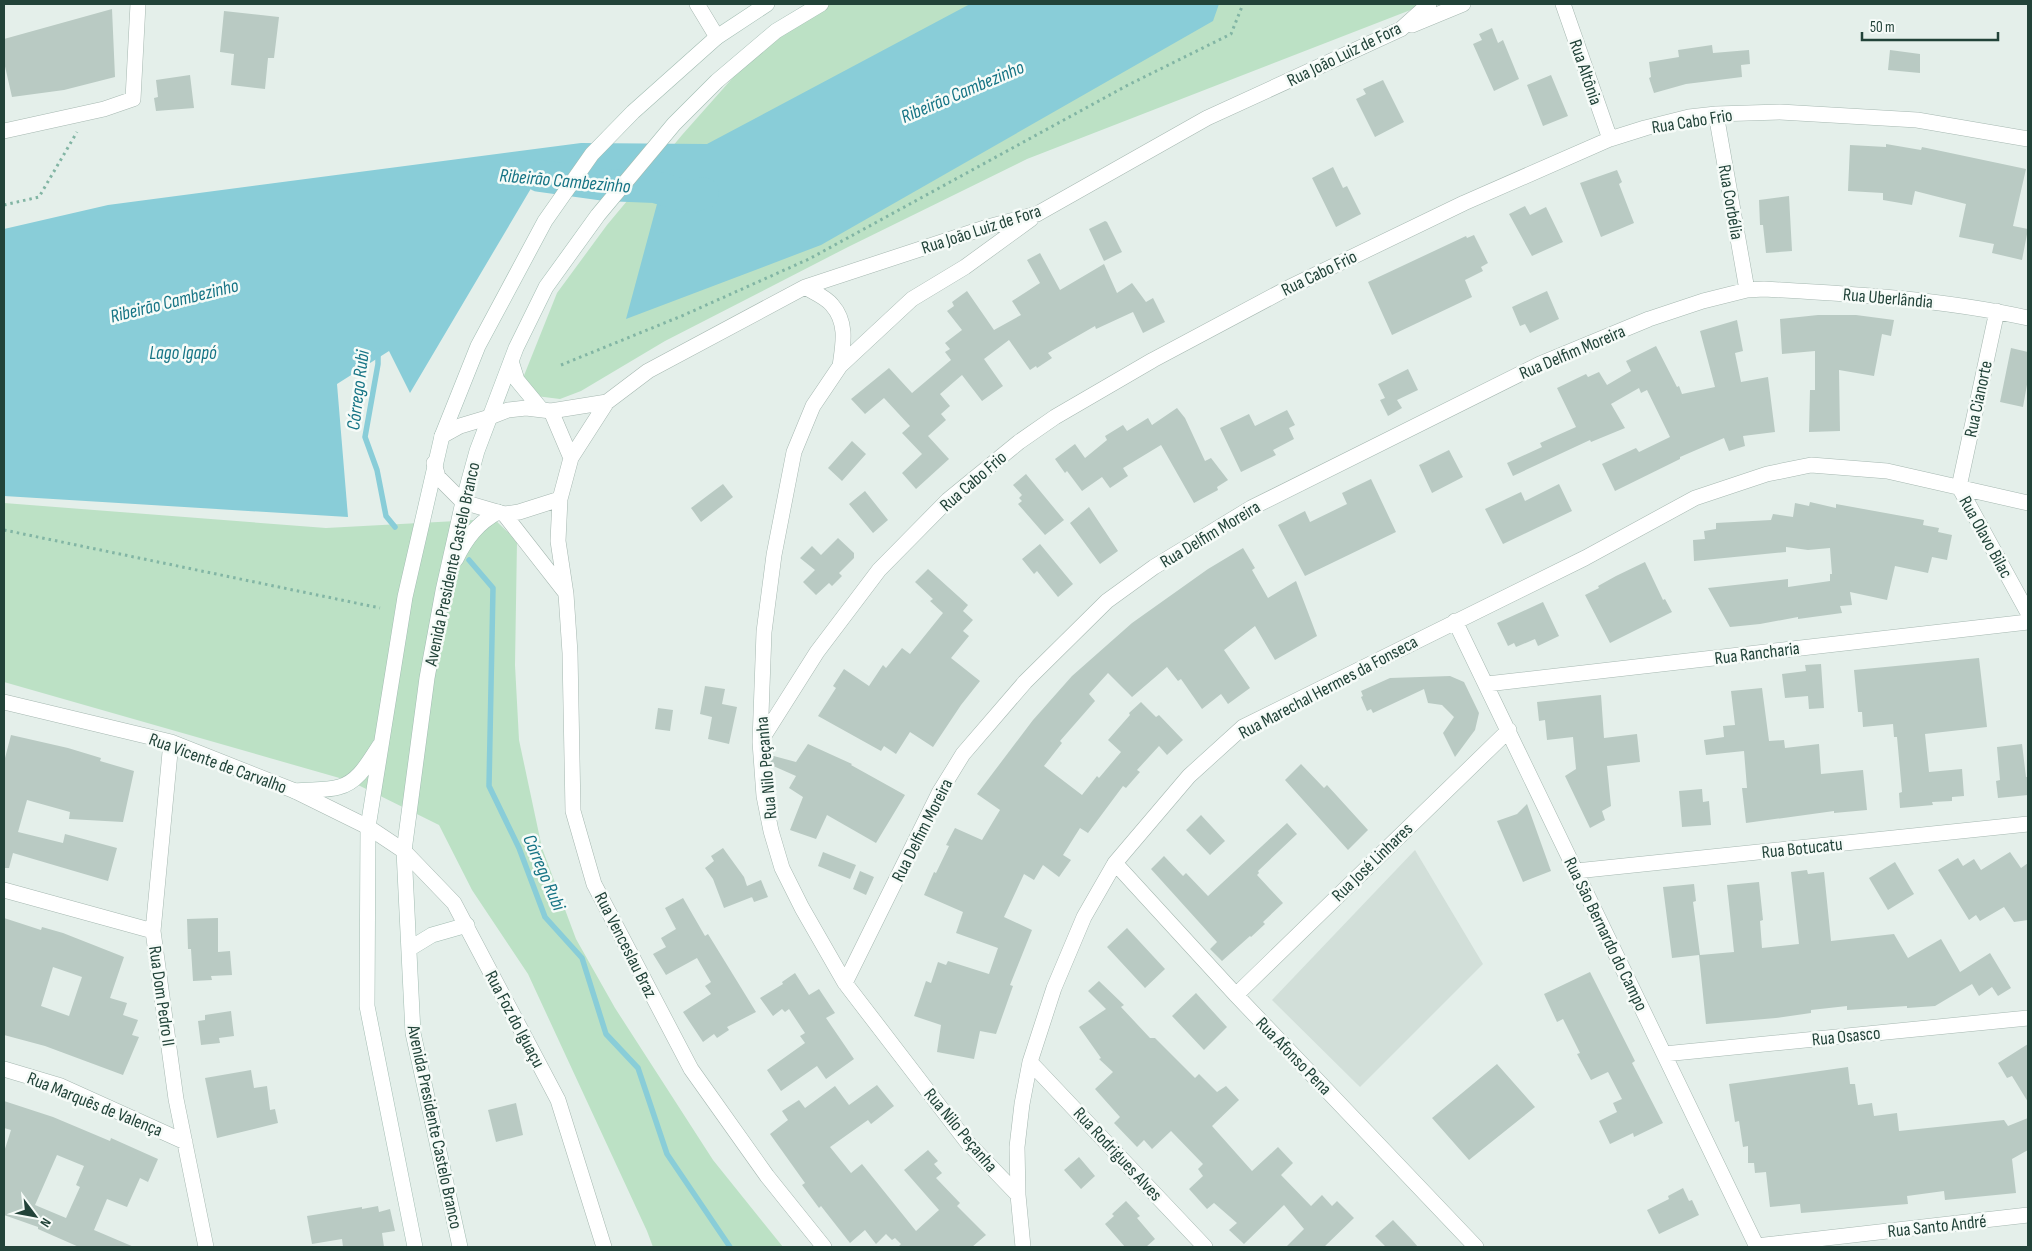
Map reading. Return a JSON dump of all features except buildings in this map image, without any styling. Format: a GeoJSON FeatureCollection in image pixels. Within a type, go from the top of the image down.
{"type":"FeatureCollection","features":[{"type":"Feature","properties":{"kind":"street"},"geometry":{"type":"LineString","coordinates":[[4,131],[104,109],[133,99],[138,4]]}},
{"type":"Feature","properties":{"kind":"street"},"geometry":{"type":"LineString","coordinates":[[697,4],[717,37]]}},
{"type":"Feature","properties":{"kind":"street","name":"Avenida Presidente Castelo Branco"},"geometry":{"type":"LineString","coordinates":[[415,1247],[367,1006],[368,827],[404,605],[434,463],[442,436],[478,346],[545,221],[592,154],[633,112],[717,37],[767,4]]}},
{"type":"Feature","properties":{"kind":"street","name":"Avenida Presidente Castelo Branco"},"geometry":{"type":"LineString","coordinates":[[460,1247],[413,1033],[404,851],[427,678],[443,591],[463,502],[477,451],[516,348],[546,287],[598,216],[674,124],[717,81],[776,31],[821,4]]}},
{"type":"Feature","properties":{"kind":"street","name":"Rua João Luiz de Fora"},"geometry":{"type":"LineString","coordinates":[[571,458],[607,402],[648,371],[805,287],[984,228],[1038,214],[1207,118],[1402,29],[1429,4]]}},
{"type":"Feature","properties":{"kind":"street"},"geometry":{"type":"LineString","coordinates":[[1402,29],[1463,4]]}},
{"type":"Feature","properties":{"kind":"street","name":"Rua Altônia"},"geometry":{"type":"LineString","coordinates":[[1563,4],[1610,139]]}},
{"type":"Feature","properties":{"kind":"street","name":"Rua Cabo Frio"},"geometry":{"type":"LineString","coordinates":[[760,742],[817,652],[880,570],[948,500],[1019,442],[1055,417],[1153,360],[1290,287],[1464,202],[1610,139],[1654,126],[1716,114],[1780,112],[1917,120],[2028,139]]}},
{"type":"Feature","properties":{"kind":"street","name":"Rua Corbélia"},"geometry":{"type":"LineString","coordinates":[[1716,114],[1747,290]]}},
{"type":"Feature","properties":{"kind":"street"},"geometry":{"type":"LineString","coordinates":[[840,366],[912,299],[965,267],[1038,214]]}},
{"type":"Feature","properties":{"kind":"street"},"geometry":{"type":"LineString","coordinates":[[805,287],[831,303],[840,317],[844,335],[840,366]]}},
{"type":"Feature","properties":{"kind":"street","name":"Rua Uberlândia"},"geometry":{"type":"LineString","coordinates":[[1747,290],[1764,289],[1870,295],[1997,311],[2028,318]]}},
{"type":"Feature","properties":{"kind":"street","name":"Rua Delfim Moreira"},"geometry":{"type":"LineString","coordinates":[[844,983],[940,793],[963,754],[1025,682],[1107,601],[1154,567],[1252,508],[1531,368],[1649,319],[1702,300],[1747,290]]}},
{"type":"Feature","properties":{"kind":"street","name":"Rua Cianorte"},"geometry":{"type":"LineString","coordinates":[[1959,487],[1997,311]]}},
{"type":"Feature","properties":{"kind":"street"},"geometry":{"type":"LineString","coordinates":[[443,591],[464,543],[479,524],[501,513],[532,508],[560,499],[571,458],[546,410],[517,380],[511,361]]}},
{"type":"Feature","properties":{"kind":"street","name":"Rua Nilo Peçanha"},"geometry":{"type":"LineString","coordinates":[[840,366],[813,406],[794,452],[784,497],[764,632],[760,742],[764,796],[771,831],[782,868],[844,983],[967,1142],[1018,1195]]}},
{"type":"Feature","properties":{"kind":"street","name":"Rua João Luiz de Fora"},"geometry":{"type":"LineString","coordinates":[[546,410],[607,402]]}},
{"type":"Feature","properties":{"kind":"street"},"geometry":{"type":"LineString","coordinates":[[442,436],[460,426],[508,410],[526,408],[546,410]]}},
{"type":"Feature","properties":{"kind":"street"},"geometry":{"type":"LineString","coordinates":[[434,463],[438,477],[463,502],[501,513],[566,594]]}},
{"type":"Feature","properties":{"kind":"street","name":"Rua Marechal Hermes da Fonseca"},"geometry":{"type":"LineString","coordinates":[[1023,1247],[1018,1195],[1017,1147],[1022,1104],[1030,1062],[1054,988],[1084,917],[1115,863],[1189,776],[1243,727],[1585,558],[1695,498],[1767,474],[1811,465],[1887,471],[2028,503]]}},
{"type":"Feature","properties":{"kind":"street","name":"Rua Olavo Bilac"},"geometry":{"type":"LineString","coordinates":[[1959,487],[2028,613]]}},
{"type":"Feature","properties":{"kind":"street","name":"Rua Venceslau Braz"},"geometry":{"type":"LineString","coordinates":[[560,499],[558,541],[566,594],[570,654],[574,811],[594,884],[691,1069],[767,1176],[824,1247]]}},
{"type":"Feature","properties":{"kind":"street","name":"Rua São Bernardo do Campo"},"geometry":{"type":"LineString","coordinates":[[1455,621],[1757,1247]]}},
{"type":"Feature","properties":{"kind":"street","name":"Rua Rancharia"},"geometry":{"type":"LineString","coordinates":[[1487,684],[2028,622]]}},
{"type":"Feature","properties":{"kind":"street","name":"Rua Vicente de Carvalho"},"geometry":{"type":"LineString","coordinates":[[4,702],[171,742],[295,791],[368,827]]}},
{"type":"Feature","properties":{"kind":"street","name":"Rua José Linhares"},"geometry":{"type":"LineString","coordinates":[[1236,995],[1509,730]]}},
{"type":"Feature","properties":{"kind":"street","name":"Rua Dom Pedro II"},"geometry":{"type":"LineString","coordinates":[[171,742],[153,931],[176,1099],[206,1247]]}},
{"type":"Feature","properties":{"kind":"street"},"geometry":{"type":"LineString","coordinates":[[295,791],[337,788],[348,784],[362,771],[382,742]]}},
{"type":"Feature","properties":{"kind":"street","name":"Rua Botucatu"},"geometry":{"type":"LineString","coordinates":[[1576,871],[2028,824]]}},
{"type":"Feature","properties":{"kind":"street","name":"Rua Foz do Iguaçu"},"geometry":{"type":"LineString","coordinates":[[368,827],[404,851],[454,903],[468,925],[485,963],[558,1100],[604,1247]]}},
{"type":"Feature","properties":{"kind":"street","name":"Rua Afonso Pena"},"geometry":{"type":"LineString","coordinates":[[1115,863],[1236,995],[1476,1247]]}},
{"type":"Feature","properties":{"kind":"street"},"geometry":{"type":"LineString","coordinates":[[4,890],[153,931]]}},
{"type":"Feature","properties":{"kind":"street"},"geometry":{"type":"LineString","coordinates":[[409,949],[432,935],[468,925]]}},
{"type":"Feature","properties":{"kind":"street","name":"Rua Osasco"},"geometry":{"type":"LineString","coordinates":[[1664,1054],[2028,1018]]}},
{"type":"Feature","properties":{"kind":"street","name":"Rua Rodrigues Alves"},"geometry":{"type":"LineString","coordinates":[[1030,1062],[1205,1247]]}},
{"type":"Feature","properties":{"kind":"street","name":"Rua Marquês de Valença"},"geometry":{"type":"LineString","coordinates":[[4,1069],[61,1086],[185,1142]]}},
{"type":"Feature","properties":{"kind":"street","name":"Rua Santo André"},"geometry":{"type":"LineString","coordinates":[[1757,1247],[2028,1215]]}},
{"type":"Feature","properties":{"kind":"path"},"geometry":{"type":"LineString","coordinates":[[561,365],[684,315],[809,259],[1128,85],[1231,34],[1243,4]]}},
{"type":"Feature","properties":{"kind":"path"},"geometry":{"type":"LineString","coordinates":[[4,205],[39,197],[79,129]]}},
{"type":"Feature","properties":{"kind":"path"},"geometry":{"type":"LineString","coordinates":[[4,530],[380,608]]}},
{"type":"Feature","properties":{"kind":"shaded area"},"geometry":{"type":"Polygon","coordinates":[[[1415,850],[1483,964],[1360,1087],[1272,1000],[1415,850]]]}},
{"type":"Feature","properties":{"kind":"green space"},"geometry":{"type":"Polygon","coordinates":[[[829,4],[1426,4],[1027,159],[848,247],[665,341],[581,391],[560,399],[536,396],[521,383],[557,293],[607,225],[737,73],[778,39],[829,4]]]}},
{"type":"Feature","properties":{"kind":"green space"},"geometry":{"type":"Polygon","coordinates":[[[4,503],[326,528],[494,519],[517,541],[515,665],[519,740],[542,848],[576,939],[615,1008],[713,1160],[783,1247],[653,1247],[528,974],[472,890],[439,825],[350,781],[4,682],[4,503]]]}},
{"type":"Feature","properties":{"kind":"water","name":"Lago Igapó"},"geometry":{"type":"Polygon","coordinates":[[[970,4],[1219,4],[1213,21],[821,245],[626,319],[664,178],[533,185],[410,393],[389,351],[337,384],[348,517],[4,496],[4,229],[108,205],[581,143],[707,144],[970,4]]]}},
{"type":"Feature","properties":{"kind":"waterway","name":"Ribeirão Cambezinho"},"geometry":{"type":"LineString","coordinates":[[540,176],[605,185],[655,187],[691,197],[703,193]]}},
{"type":"Feature","properties":{"kind":"waterway","name":"Córrego Rubi"},"geometry":{"type":"LineString","coordinates":[[378,351],[378,364],[365,437],[377,470],[386,516],[395,527]]}},
{"type":"Feature","properties":{"kind":"waterway","name":"Córrego Rubi"},"geometry":{"type":"LineString","coordinates":[[469,560],[493,588],[489,786],[519,848],[545,917],[582,958],[606,1034],[638,1068],[667,1154],[730,1247]]}}]}
